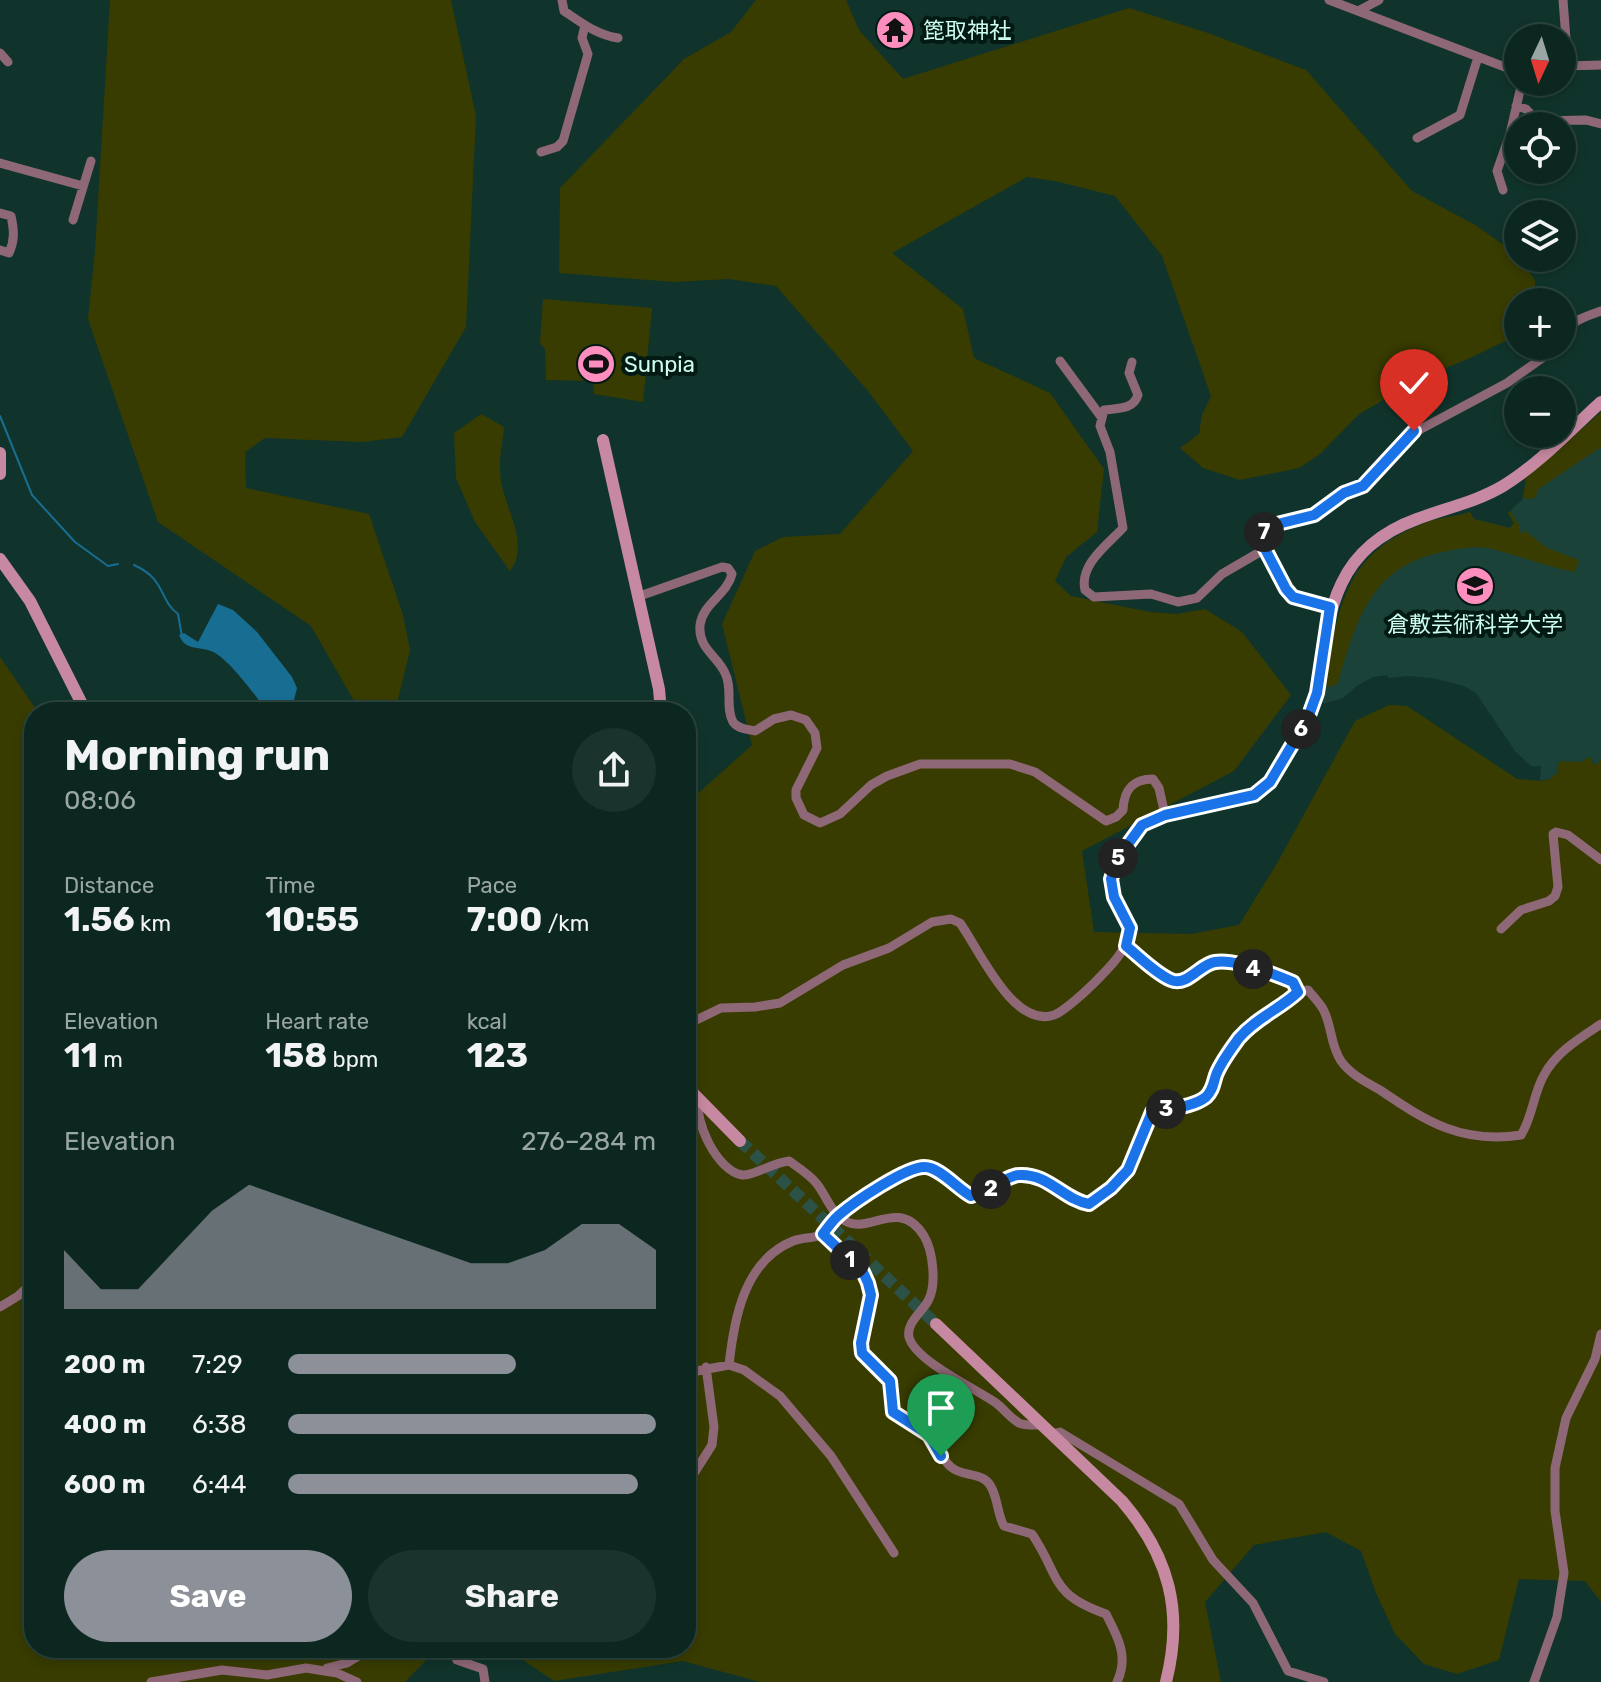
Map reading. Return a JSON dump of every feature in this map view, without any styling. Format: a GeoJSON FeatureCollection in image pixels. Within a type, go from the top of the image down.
{"type":"FeatureCollection","features":[{"type":"Feature","properties":{"kind":"street"},"geometry":{"type":"LineString","coordinates":[[562,0],[564,11],[601,36],[618,38]]}},
{"type":"Feature","properties":{"kind":"street"},"geometry":{"type":"LineString","coordinates":[[1331,0],[1504,67]]}},
{"type":"Feature","properties":{"kind":"street"},"geometry":{"type":"LineString","coordinates":[[1358,11],[1379,0]]}},
{"type":"Feature","properties":{"kind":"street"},"geometry":{"type":"LineString","coordinates":[[1563,0],[1564,24]]}},
{"type":"Feature","properties":{"kind":"street"},"geometry":{"type":"LineString","coordinates":[[541,152],[557,147],[563,141],[588,54],[582,38],[585,25]]}},
{"type":"Feature","properties":{"kind":"street"},"geometry":{"type":"LineString","coordinates":[[0,53],[8,62]]}},
{"type":"Feature","properties":{"kind":"street"},"geometry":{"type":"LineString","coordinates":[[1417,138],[1460,115],[1478,57]]}},
{"type":"Feature","properties":{"kind":"street"},"geometry":{"type":"LineString","coordinates":[[1576,66],[1601,65]]}},
{"type":"Feature","properties":{"kind":"street"},"geometry":{"type":"LineString","coordinates":[[1503,190],[1497,171],[1518,96]]}},
{"type":"Feature","properties":{"kind":"street"},"geometry":{"type":"LineString","coordinates":[[1516,106],[1526,109],[1537,121],[1586,120],[1601,124]]}},
{"type":"Feature","properties":{"kind":"street"},"geometry":{"type":"LineString","coordinates":[[73,220],[91,161]]}},
{"type":"Feature","properties":{"kind":"street"},"geometry":{"type":"LineString","coordinates":[[0,163],[83,186]]}},
{"type":"Feature","properties":{"kind":"street"},"geometry":{"type":"LineString","coordinates":[[0,213],[11,216],[14,230],[9,253],[0,250]]}},
{"type":"Feature","properties":{"kind":"street"},"geometry":{"type":"LineString","coordinates":[[1576,320],[1601,311]]}},
{"type":"Feature","properties":{"kind":"street"},"geometry":{"type":"LineString","coordinates":[[1330,607],[1293,597],[1265,549],[1261,538],[1265,527],[1314,515],[1344,493],[1363,486],[1406,437],[1507,383],[1539,360]]}},
{"type":"Feature","properties":{"kind":"street"},"geometry":{"type":"LineString","coordinates":[[1060,361],[1102,418]]}},
{"type":"Feature","properties":{"kind":"street"},"geometry":{"type":"LineString","coordinates":[[1132,362],[1129,373],[1138,395],[1135,402],[1130,406],[1104,410],[1100,426],[1110,452],[1123,528],[1085,570],[1085,590],[1094,597],[1151,594],[1178,602],[1197,598],[1222,574],[1265,549]]}},
{"type":"Feature","properties":{"kind":"street"},"geometry":{"type":"LineString","coordinates":[[696,1020],[721,1008],[780,1003],[843,965],[889,948],[932,922],[951,919],[960,923],[1008,995],[1021,1008],[1035,1015],[1054,1015],[1089,988],[1126,946],[1130,928],[1114,897],[1111,879],[1118,858],[1142,825],[1165,815],[1254,795],[1270,782],[1308,718],[1317,693],[1330,607],[1352,565],[1384,535],[1419,518],[1471,502],[1504,485],[1601,402]]}},
{"type":"Feature","properties":{"kind":"street"},"geometry":{"type":"LineString","coordinates":[[603,440],[660,702]]}},
{"type":"Feature","properties":{"kind":"street"},"geometry":{"type":"LineString","coordinates":[[0,453],[0,474]]}},
{"type":"Feature","properties":{"kind":"street"},"geometry":{"type":"LineString","coordinates":[[0,559],[30,601],[81,702]]}},
{"type":"Feature","properties":{"kind":"street"},"geometry":{"type":"LineString","coordinates":[[637,597],[722,567],[728,568],[732,574],[730,585],[703,614],[700,627],[702,643],[725,672],[729,684],[731,719],[737,727],[755,731],[774,719],[791,715],[806,720],[815,733],[817,748],[796,790],[798,807],[809,820],[820,823],[830,820],[871,785],[920,764],[1010,764],[1035,772],[1106,821],[1123,810],[1123,798],[1128,788],[1142,779],[1153,779],[1159,788],[1165,815]]}},
{"type":"Feature","properties":{"kind":"street"},"geometry":{"type":"LineString","coordinates":[[1501,929],[1521,910],[1555,896],[1558,887],[1553,834],[1568,835],[1601,860]]}},
{"type":"Feature","properties":{"kind":"street"},"geometry":{"type":"LineString","coordinates":[[1126,946],[1172,981],[1182,981],[1211,962],[1223,962],[1275,974],[1293,982],[1298,992]]}},
{"type":"Feature","properties":{"kind":"street"},"geometry":{"type":"LineString","coordinates":[[729,1365],[739,1307],[756,1270],[771,1254],[790,1242],[816,1238],[837,1216],[907,1170],[927,1166],[971,1196],[989,1191],[1019,1174],[1049,1181],[1074,1201],[1089,1204],[1128,1170],[1152,1112],[1190,1105],[1204,1099],[1240,1037],[1257,1020],[1284,1005],[1298,992],[1308,990],[1324,1011],[1334,1049],[1353,1073],[1416,1115],[1459,1134],[1521,1135],[1529,1123],[1544,1075],[1574,1041],[1601,1024]]}},
{"type":"Feature","properties":{"kind":"street"},"geometry":{"type":"LineString","coordinates":[[696,1095],[740,1141]]}},
{"type":"Feature","properties":{"kind":"street"},"geometry":{"type":"LineString","coordinates":[[699,1098],[696,1109],[711,1148],[732,1172],[743,1175],[769,1164],[789,1161],[815,1182],[837,1216],[850,1224],[900,1217],[914,1224],[925,1237],[931,1254],[932,1290],[930,1299],[910,1325],[909,1338],[917,1349],[952,1378],[998,1404],[1020,1424],[1060,1432],[1179,1504],[1213,1560],[1253,1603],[1288,1671],[1324,1682]]}},
{"type":"Feature","properties":{"kind":"street"},"geometry":{"type":"LineString","coordinates":[[823,1234],[863,1272],[868,1283],[871,1295],[861,1343],[862,1353],[890,1381],[893,1412],[929,1435],[950,1467],[985,1480],[990,1485],[998,1516],[1004,1526],[1032,1534],[1066,1594],[1077,1603],[1106,1614],[1123,1655],[1117,1682]]}},
{"type":"Feature","properties":{"kind":"street"},"geometry":{"type":"LineString","coordinates":[[0,1307],[24,1290]]}},
{"type":"Feature","properties":{"kind":"street"},"geometry":{"type":"LineString","coordinates":[[936,1324],[1122,1501],[1141,1523],[1157,1549],[1173,1603],[1172,1653],[1166,1682]]}},
{"type":"Feature","properties":{"kind":"street"},"geometry":{"type":"LineString","coordinates":[[1534,1682],[1557,1617],[1564,1573],[1555,1511],[1555,1468],[1566,1418],[1595,1359],[1601,1334]]}},
{"type":"Feature","properties":{"kind":"street"},"geometry":{"type":"LineString","coordinates":[[696,1370],[729,1365],[744,1370],[780,1396],[798,1414],[852,1485],[894,1553]]}},
{"type":"Feature","properties":{"kind":"street"},"geometry":{"type":"LineString","coordinates":[[696,1470],[712,1445],[714,1427],[706,1367]]}},
{"type":"Feature","properties":{"kind":"street"},"geometry":{"type":"LineString","coordinates":[[320,1669],[355,1658]]}},
{"type":"Feature","properties":{"kind":"street"},"geometry":{"type":"LineString","coordinates":[[458,1658],[483,1669],[485,1682]]}},
{"type":"Feature","properties":{"kind":"street"},"geometry":{"type":"LineString","coordinates":[[151,1682],[222,1670],[267,1675],[306,1668],[320,1669],[357,1682]]}},
{"type":"Feature","properties":{"kind":"shaded area"},"geometry":{"type":"Polygon","coordinates":[[[110,0],[451,0],[476,116],[466,327],[402,437],[362,442],[265,438],[245,452],[246,488],[369,514],[403,615],[410,650],[397,702],[355,702],[311,626],[158,522],[88,319],[110,0]]]}},
{"type":"Feature","properties":{"kind":"shaded area"},"geometry":{"type":"Polygon","coordinates":[[[756,0],[846,0],[859,30],[903,79],[1129,8],[1208,33],[1306,70],[1412,191],[1477,226],[1504,245],[1504,272],[1529,272],[1535,280],[1535,288],[1504,288],[1504,342],[1426,376],[1359,414],[1320,454],[1299,468],[1240,480],[1203,468],[1180,448],[1199,434],[1202,415],[1211,396],[1162,256],[1115,196],[1027,177],[892,253],[963,309],[974,358],[1050,393],[1104,469],[1097,532],[1066,557],[1055,581],[1071,596],[1150,612],[1177,614],[1205,609],[1242,632],[1291,695],[1234,771],[1082,851],[1094,932],[1191,934],[1239,925],[1279,860],[1355,721],[1389,705],[1407,706],[1517,779],[1550,779],[1557,773],[1559,761],[1581,762],[1592,758],[1592,763],[1596,765],[1601,759],[1601,1602],[1585,1581],[1519,1579],[1499,1660],[1457,1674],[1424,1664],[1395,1634],[1361,1551],[1326,1532],[1254,1545],[1205,1602],[1221,1682],[760,1682],[683,1661],[554,1681],[520,1658],[696,1658],[696,795],[752,745],[722,624],[755,551],[783,537],[840,534],[913,451],[868,391],[776,286],[729,279],[674,282],[559,273],[560,188],[684,59],[731,32],[756,0]]]}},
{"type":"Feature","properties":{"kind":"shaded area","name":"Sunpia"},"geometry":{"type":"Polygon","coordinates":[[[543,299],[652,308],[643,402],[594,394],[593,381],[546,380],[545,349],[540,343],[543,299]]]}},
{"type":"Feature","properties":{"kind":"shaded area","name":"倉敷芸術科学大学"},"geometry":{"type":"Polygon","coordinates":[[[1601,412],[1601,759],[1598,764],[1587,758],[1581,762],[1559,761],[1557,773],[1550,779],[1540,781],[1541,766],[1531,766],[1515,751],[1476,693],[1464,686],[1432,678],[1373,677],[1343,698],[1319,703],[1333,640],[1356,572],[1387,541],[1424,523],[1470,512],[1474,519],[1510,528],[1514,523],[1508,513],[1523,499],[1526,478],[1560,448],[1576,448],[1576,434],[1601,412]]]}},
{"type":"Feature","properties":{"kind":"shaded area"},"geometry":{"type":"Polygon","coordinates":[[[1601,412],[1601,447],[1537,490],[1536,498],[1523,499],[1526,478],[1560,448],[1576,448],[1576,434],[1601,412]]]}},
{"type":"Feature","properties":{"kind":"shaded area"},"geometry":{"type":"Polygon","coordinates":[[[481,414],[504,427],[500,472],[518,548],[510,571],[475,522],[456,478],[454,433],[481,414]]]}},
{"type":"Feature","properties":{"kind":"shaded area"},"geometry":{"type":"Polygon","coordinates":[[[1510,511],[1520,526],[1519,532],[1523,533],[1524,530],[1547,548],[1579,560],[1575,572],[1486,548],[1473,547],[1419,559],[1383,583],[1370,599],[1352,638],[1338,683],[1331,687],[1324,685],[1334,632],[1349,588],[1375,552],[1395,537],[1422,524],[1470,512],[1474,519],[1510,528],[1514,523],[1508,513],[1510,511]]]}},
{"type":"Feature","properties":{"kind":"shaded area"},"geometry":{"type":"Polygon","coordinates":[[[0,657],[31,702],[24,702],[24,1658],[428,1658],[405,1682],[0,1682],[0,657]]]}},
{"type":"Feature","properties":{"kind":"water"},"geometry":{"type":"Polygon","coordinates":[[[218,604],[233,610],[257,632],[292,677],[297,688],[294,702],[260,702],[226,661],[211,651],[188,646],[179,635],[184,633],[198,642],[218,604]]]}},
{"type":"Feature","properties":{"kind":"waterway"},"geometry":{"type":"LineString","coordinates":[[0,416],[32,495],[75,542],[108,566],[118,564]]}},
{"type":"Feature","properties":{"kind":"waterway"},"geometry":{"type":"LineString","coordinates":[[134,565],[152,577],[178,614],[182,637]]}},
{"type":"Feature","properties":{"kind":"tunnel"},"geometry":{"type":"LineString","coordinates":[[740,1141],[936,1324]]}},
{"type":"Feature","properties":{"kind":"place","name":"箆取神社"},"geometry":{"type":"Point","coordinates":[895,30]}},
{"type":"Feature","properties":{"kind":"place","name":"Sunpia"},"geometry":{"type":"Point","coordinates":[596,364]}},
{"type":"Feature","properties":{"kind":"place","name":"倉敷芸術科学大学"},"geometry":{"type":"Point","coordinates":[1475,586]}},
{"type":"Feature","properties":{"kind":"route"},"geometry":{"type":"LineString","coordinates":[[941,1456],[929,1435],[893,1412],[890,1381],[862,1353],[861,1343],[871,1295],[868,1283],[863,1272],[823,1234],[837,1216],[907,1170],[927,1166],[971,1196],[989,1191],[1019,1174],[1049,1181],[1074,1201],[1089,1204],[1128,1170],[1152,1112],[1190,1105],[1204,1099],[1240,1037],[1257,1020],[1284,1005],[1298,992],[1293,982],[1275,974],[1223,962],[1211,962],[1182,981],[1172,981],[1126,946],[1130,928],[1114,897],[1111,879],[1118,858],[1142,825],[1165,815],[1254,795],[1270,782],[1308,718],[1317,693],[1330,607],[1293,597],[1286,589],[1264,547],[1261,538],[1265,527],[1314,515],[1344,493],[1363,486],[1414,431]]}}]}
